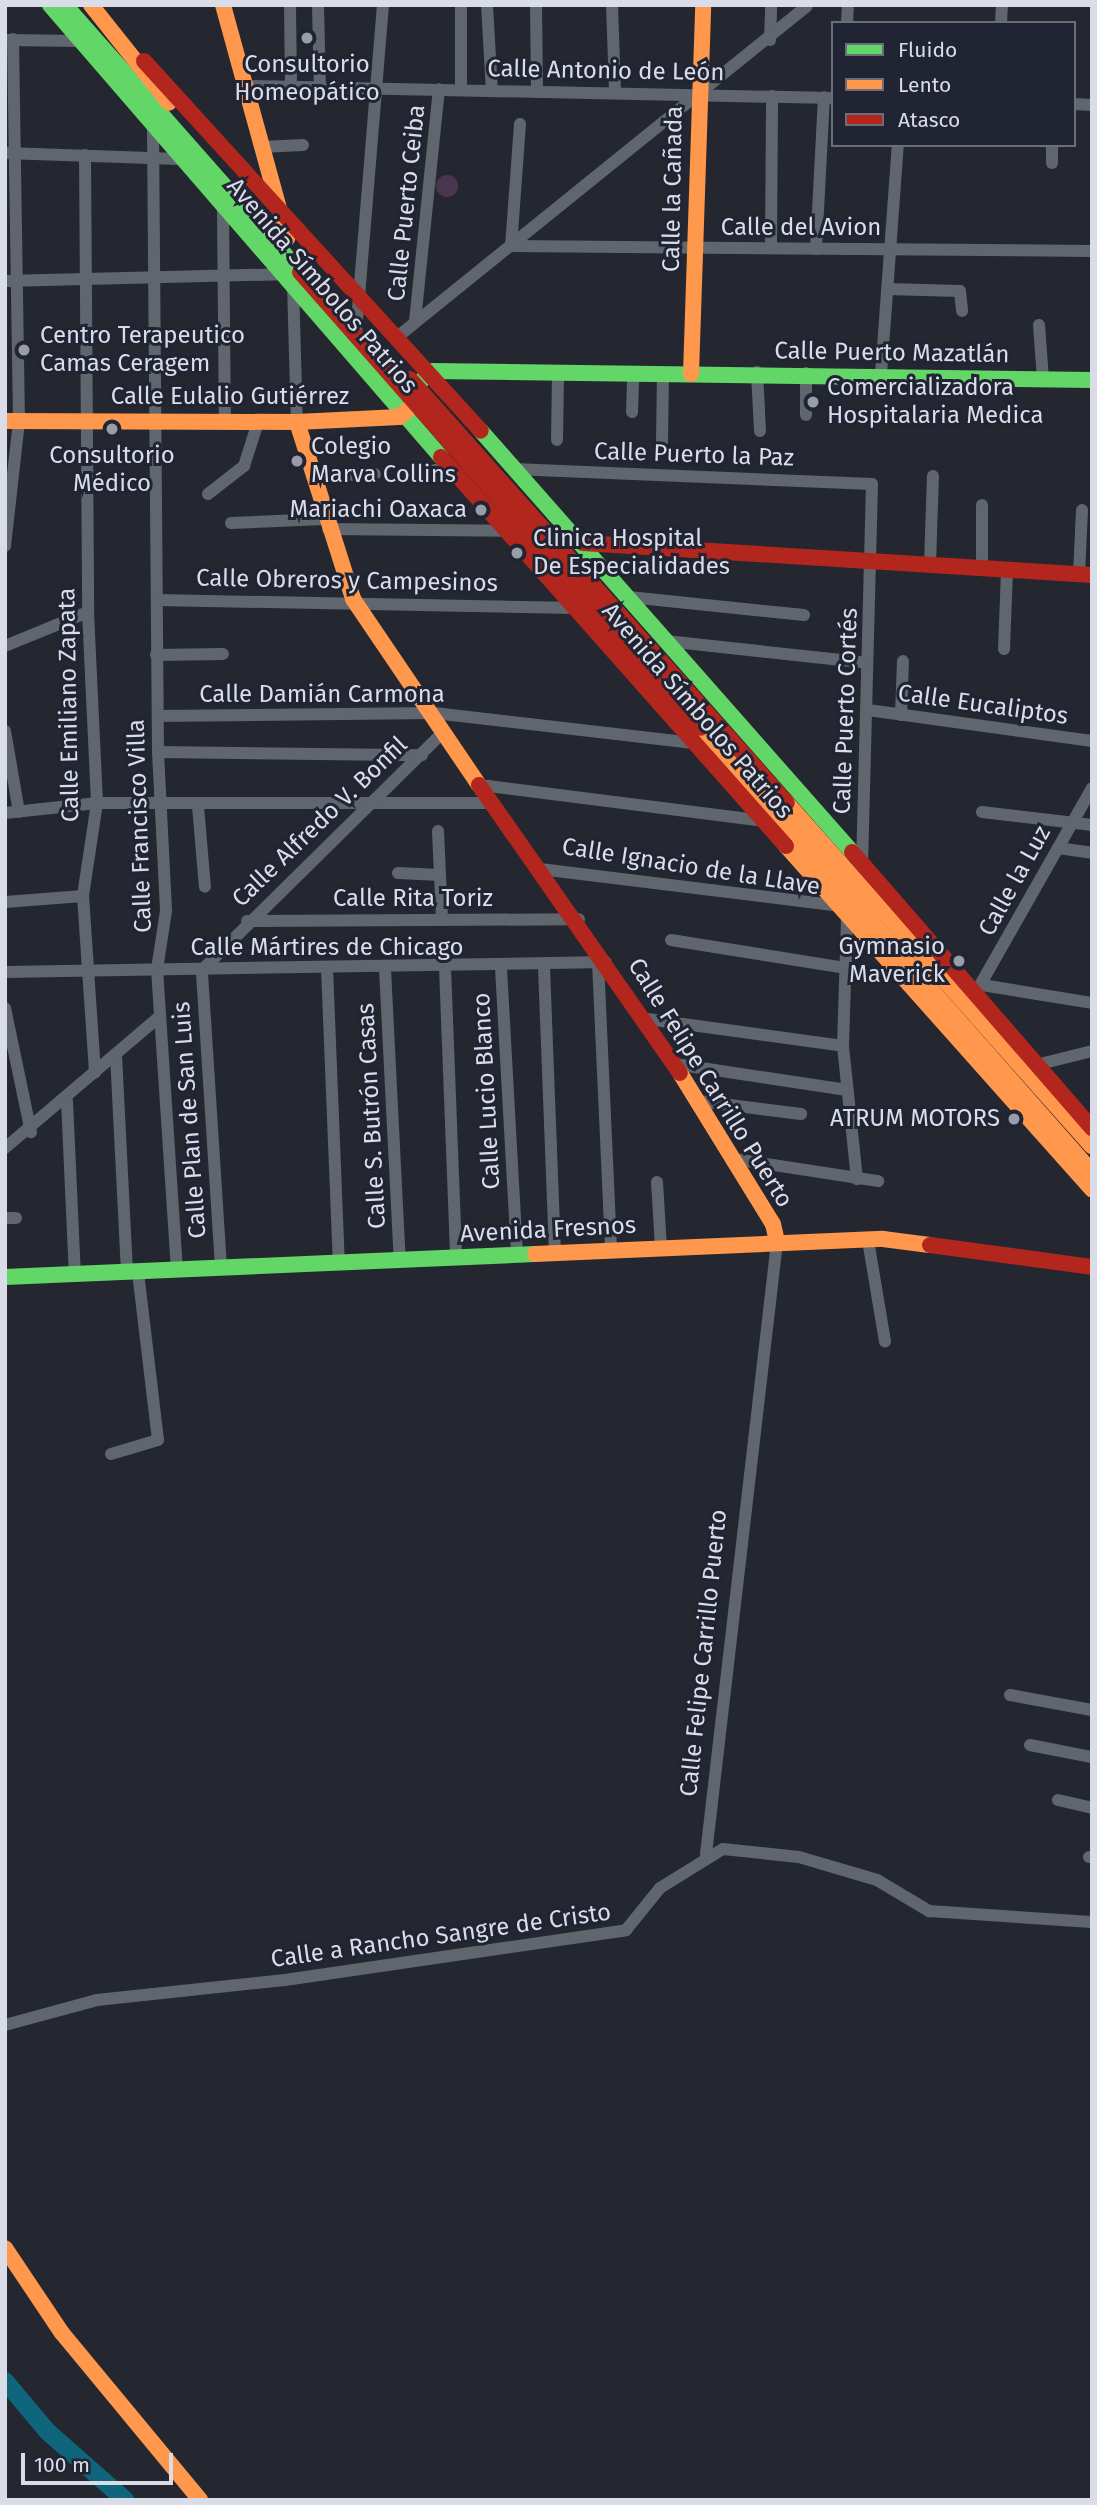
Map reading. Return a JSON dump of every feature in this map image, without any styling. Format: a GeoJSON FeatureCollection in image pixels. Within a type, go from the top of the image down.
{"type":"FeatureCollection","features":[{"type":"Feature","properties":{"kind":"street","name":"Avenida Símbolos Patrios"},"geometry":{"type":"LineString","coordinates":[[50,5],[153,130],[223,208],[291,276],[357,325],[409,409],[450,468],[505,531],[579,608],[759,820],[1092,1191]]}},
{"type":"Feature","properties":{"kind":"street","name":"Avenida Símbolos Patrios"},"geometry":{"type":"LineString","coordinates":[[65,5],[291,276],[1092,1172]]}},
{"type":"Feature","properties":{"kind":"street","name":"Avenida Símbolos Patrios"},"geometry":{"type":"LineString","coordinates":[[91,5],[357,325],[416,386],[514,468],[978,990],[1036,1065],[1092,1127]]}},
{"type":"Feature","properties":{"kind":"street"},"geometry":{"type":"LineString","coordinates":[[223,5],[248,86],[261,147],[287,238]]}},
{"type":"Feature","properties":{"kind":"street"},"geometry":{"type":"LineString","coordinates":[[289,5],[292,89]]}},
{"type":"Feature","properties":{"kind":"street"},"geometry":{"type":"LineString","coordinates":[[318,5],[320,90]]}},
{"type":"Feature","properties":{"kind":"street"},"geometry":{"type":"LineString","coordinates":[[357,325],[379,87],[383,5]]}},
{"type":"Feature","properties":{"kind":"street"},"geometry":{"type":"LineString","coordinates":[[461,5],[461,90]]}},
{"type":"Feature","properties":{"kind":"street"},"geometry":{"type":"LineString","coordinates":[[487,5],[492,91]]}},
{"type":"Feature","properties":{"kind":"street"},"geometry":{"type":"LineString","coordinates":[[536,5],[537,92]]}},
{"type":"Feature","properties":{"kind":"street"},"geometry":{"type":"LineString","coordinates":[[612,5],[615,92]]}},
{"type":"Feature","properties":{"kind":"street","name":"Calle la Cañada"},"geometry":{"type":"LineString","coordinates":[[691,374],[698,92],[703,5]]}},
{"type":"Feature","properties":{"kind":"street"},"geometry":{"type":"LineString","coordinates":[[770,40],[771,5]]}},
{"type":"Feature","properties":{"kind":"street"},"geometry":{"type":"LineString","coordinates":[[396,338],[698,92],[770,40],[807,6]]}},
{"type":"Feature","properties":{"kind":"street","name":"Avenida Símbolos Patrios"},"geometry":{"type":"LineString","coordinates":[[117,35],[360,295],[428,374],[452,414],[1092,1146]]}},
{"type":"Feature","properties":{"kind":"street"},"geometry":{"type":"LineString","coordinates":[[5,546],[12,421],[12,153],[9,40],[79,41]]}},
{"type":"Feature","properties":{"kind":"street","name":"Calle Antonio de León"},"geometry":{"type":"LineString","coordinates":[[248,86],[320,90],[379,87],[829,97]]}},
{"type":"Feature","properties":{"kind":"street","name":"Calle Puerto Ceiba"},"geometry":{"type":"LineString","coordinates":[[415,321],[439,89]]}},
{"type":"Feature","properties":{"kind":"street"},"geometry":{"type":"LineString","coordinates":[[771,248],[772,96]]}},
{"type":"Feature","properties":{"kind":"street"},"geometry":{"type":"LineString","coordinates":[[816,248],[829,97]]}},
{"type":"Feature","properties":{"kind":"street"},"geometry":{"type":"LineString","coordinates":[[511,246],[520,124]]}},
{"type":"Feature","properties":{"kind":"street","name":"Calle Francisco Villa"},"geometry":{"type":"LineString","coordinates":[[153,130],[153,279],[158,421],[156,655],[165,933],[157,969],[177,1269]]}},
{"type":"Feature","properties":{"kind":"street"},"geometry":{"type":"LineString","coordinates":[[261,147],[303,145]]}},
{"type":"Feature","properties":{"kind":"street"},"geometry":{"type":"LineString","coordinates":[[881,374],[898,147]]}},
{"type":"Feature","properties":{"kind":"street"},"geometry":{"type":"LineString","coordinates":[[1052,147],[1052,163]]}},
{"type":"Feature","properties":{"kind":"street"},"geometry":{"type":"LineString","coordinates":[[12,153],[179,159]]}},
{"type":"Feature","properties":{"kind":"street","name":"Calle Emiliano Zapata"},"geometry":{"type":"LineString","coordinates":[[85,155],[88,612],[97,803],[83,896],[95,1073]]}},
{"type":"Feature","properties":{"kind":"street"},"geometry":{"type":"LineString","coordinates":[[223,208],[221,276],[225,422]]}},
{"type":"Feature","properties":{"kind":"street","name":"Calle del Avion"},"geometry":{"type":"LineString","coordinates":[[511,246],[1092,251]]}},
{"type":"Feature","properties":{"kind":"street"},"geometry":{"type":"LineString","coordinates":[[11,281],[291,276],[297,422]]}},
{"type":"Feature","properties":{"kind":"street"},"geometry":{"type":"LineString","coordinates":[[887,289],[960,291],[962,311]]}},
{"type":"Feature","properties":{"kind":"street"},"geometry":{"type":"LineString","coordinates":[[1039,325],[1043,379]]}},
{"type":"Feature","properties":{"kind":"street"},"geometry":{"type":"LineString","coordinates":[[757,372],[760,431]]}},
{"type":"Feature","properties":{"kind":"street","name":"Calle Puerto Mazatlán"},"geometry":{"type":"LineString","coordinates":[[428,374],[757,372],[1092,380]]}},
{"type":"Feature","properties":{"kind":"street"},"geometry":{"type":"LineString","coordinates":[[557,440],[558,373]]}},
{"type":"Feature","properties":{"kind":"street"},"geometry":{"type":"LineString","coordinates":[[806,373],[806,415]]}},
{"type":"Feature","properties":{"kind":"street"},"geometry":{"type":"LineString","coordinates":[[409,409],[416,386],[428,374]]}},
{"type":"Feature","properties":{"kind":"street"},"geometry":{"type":"LineString","coordinates":[[632,412],[633,374]]}},
{"type":"Feature","properties":{"kind":"street"},"geometry":{"type":"LineString","coordinates":[[662,442],[663,374]]}},
{"type":"Feature","properties":{"kind":"street","name":"Calle Eulalio Gutiérrez"},"geometry":{"type":"LineString","coordinates":[[12,421],[297,422],[409,409]]}},
{"type":"Feature","properties":{"kind":"street"},"geometry":{"type":"LineString","coordinates":[[208,494],[244,466],[258,422]]}},
{"type":"Feature","properties":{"kind":"street","name":"Calle Felipe Carrillo Puerto"},"geometry":{"type":"LineString","coordinates":[[297,422],[326,524],[353,599],[439,736],[580,919],[602,962],[647,1018],[734,1159],[777,1242],[706,1854]]}},
{"type":"Feature","properties":{"kind":"street"},"geometry":{"type":"LineString","coordinates":[[411,474],[450,468]]}},
{"type":"Feature","properties":{"kind":"street","name":"Calle Puerto la Paz"},"geometry":{"type":"LineString","coordinates":[[514,468],[872,484]]}},
{"type":"Feature","properties":{"kind":"street"},"geometry":{"type":"LineString","coordinates":[[312,476],[375,474]]}},
{"type":"Feature","properties":{"kind":"street"},"geometry":{"type":"LineString","coordinates":[[930,565],[933,476]]}},
{"type":"Feature","properties":{"kind":"street","name":"Calle Puerto Cortés"},"geometry":{"type":"LineString","coordinates":[[862,862],[868,710],[867,663],[873,561],[872,484]]}},
{"type":"Feature","properties":{"kind":"street"},"geometry":{"type":"LineString","coordinates":[[982,505],[982,569]]}},
{"type":"Feature","properties":{"kind":"street"},"geometry":{"type":"LineString","coordinates":[[583,544],[1086,575],[1082,510]]}},
{"type":"Feature","properties":{"kind":"street"},"geometry":{"type":"LineString","coordinates":[[231,523],[505,531]]}},
{"type":"Feature","properties":{"kind":"street"},"geometry":{"type":"LineString","coordinates":[[1004,649],[1007,570]]}},
{"type":"Feature","properties":{"kind":"street"},"geometry":{"type":"LineString","coordinates":[[628,597],[804,615]]}},
{"type":"Feature","properties":{"kind":"street","name":"Calle Obreros y Campesinos"},"geometry":{"type":"LineString","coordinates":[[157,600],[353,599],[579,608]]}},
{"type":"Feature","properties":{"kind":"street"},"geometry":{"type":"LineString","coordinates":[[5,646],[88,612]]}},
{"type":"Feature","properties":{"kind":"street"},"geometry":{"type":"LineString","coordinates":[[666,641],[867,663]]}},
{"type":"Feature","properties":{"kind":"street"},"geometry":{"type":"LineString","coordinates":[[156,655],[223,654]]}},
{"type":"Feature","properties":{"kind":"street"},"geometry":{"type":"LineString","coordinates":[[901,715],[903,661]]}},
{"type":"Feature","properties":{"kind":"street","name":"Calle Eucaliptos"},"geometry":{"type":"LineString","coordinates":[[868,710],[1092,741]]}},
{"type":"Feature","properties":{"kind":"street","name":"Calle Damián Carmona"},"geometry":{"type":"LineString","coordinates":[[158,716],[425,716],[693,743]]}},
{"type":"Feature","properties":{"kind":"street"},"geometry":{"type":"LineString","coordinates":[[5,731],[19,812]]}},
{"type":"Feature","properties":{"kind":"street","name":"Calle Alfredo V. Bonfil"},"geometry":{"type":"LineString","coordinates":[[202,970],[247,921],[370,806],[439,736]]}},
{"type":"Feature","properties":{"kind":"street"},"geometry":{"type":"LineString","coordinates":[[158,751],[422,755]]}},
{"type":"Feature","properties":{"kind":"street"},"geometry":{"type":"LineString","coordinates":[[5,813],[97,803],[370,806],[486,797],[488,786],[759,820]]}},
{"type":"Feature","properties":{"kind":"street","name":"Calle la Luz"},"geometry":{"type":"LineString","coordinates":[[978,990],[1092,788]]}},
{"type":"Feature","properties":{"kind":"street"},"geometry":{"type":"LineString","coordinates":[[198,806],[205,887]]}},
{"type":"Feature","properties":{"kind":"street"},"geometry":{"type":"LineString","coordinates":[[982,812],[1092,825]]}},
{"type":"Feature","properties":{"kind":"street"},"geometry":{"type":"LineString","coordinates":[[438,831],[442,920]]}},
{"type":"Feature","properties":{"kind":"street"},"geometry":{"type":"LineString","coordinates":[[1058,848],[1092,853]]}},
{"type":"Feature","properties":{"kind":"street","name":"Calle Ignacio de la Llave"},"geometry":{"type":"LineString","coordinates":[[540,869],[835,905]]}},
{"type":"Feature","properties":{"kind":"street"},"geometry":{"type":"LineString","coordinates":[[398,873],[440,875]]}},
{"type":"Feature","properties":{"kind":"street"},"geometry":{"type":"LineString","coordinates":[[5,902],[83,896]]}},
{"type":"Feature","properties":{"kind":"street","name":"Calle Rita Toriz"},"geometry":{"type":"LineString","coordinates":[[247,921],[580,919]]}},
{"type":"Feature","properties":{"kind":"street"},"geometry":{"type":"LineString","coordinates":[[847,919],[844,1046],[857,1179]]}},
{"type":"Feature","properties":{"kind":"street"},"geometry":{"type":"LineString","coordinates":[[671,940],[845,968]]}},
{"type":"Feature","properties":{"kind":"street"},"geometry":{"type":"LineString","coordinates":[[602,962],[611,1250]]}},
{"type":"Feature","properties":{"kind":"street","name":"Calle Mártires de Chicago"},"geometry":{"type":"LineString","coordinates":[[5,972],[501,968],[602,962]]}},
{"type":"Feature","properties":{"kind":"street"},"geometry":{"type":"LineString","coordinates":[[445,967],[456,1257]]}},
{"type":"Feature","properties":{"kind":"street"},"geometry":{"type":"LineString","coordinates":[[544,967],[555,1252]]}},
{"type":"Feature","properties":{"kind":"street"},"geometry":{"type":"LineString","coordinates":[[327,968],[339,1262]]}},
{"type":"Feature","properties":{"kind":"street","name":"Calle S. Butrón Casas"},"geometry":{"type":"LineString","coordinates":[[385,968],[400,1261]]}},
{"type":"Feature","properties":{"kind":"street","name":"Calle Lucio Blanco"},"geometry":{"type":"LineString","coordinates":[[501,968],[517,1255]]}},
{"type":"Feature","properties":{"kind":"street","name":"Calle Plan de San Luis"},"geometry":{"type":"LineString","coordinates":[[202,970],[221,1267]]}},
{"type":"Feature","properties":{"kind":"street"},"geometry":{"type":"LineString","coordinates":[[978,990],[1092,1003]]}},
{"type":"Feature","properties":{"kind":"street"},"geometry":{"type":"LineString","coordinates":[[5,1008],[31,1132]]}},
{"type":"Feature","properties":{"kind":"street"},"geometry":{"type":"LineString","coordinates":[[5,1148],[31,1132],[159,1017]]}},
{"type":"Feature","properties":{"kind":"street"},"geometry":{"type":"LineString","coordinates":[[647,1018],[844,1046]]}},
{"type":"Feature","properties":{"kind":"street"},"geometry":{"type":"LineString","coordinates":[[1036,1065],[1092,1051]]}},
{"type":"Feature","properties":{"kind":"street"},"geometry":{"type":"LineString","coordinates":[[111,1454],[158,1440],[133,1273],[116,1055]]}},
{"type":"Feature","properties":{"kind":"street"},"geometry":{"type":"LineString","coordinates":[[675,1064],[847,1090]]}},
{"type":"Feature","properties":{"kind":"street"},"geometry":{"type":"LineString","coordinates":[[66,1101],[75,1275]]}},
{"type":"Feature","properties":{"kind":"street"},"geometry":{"type":"LineString","coordinates":[[698,1101],[801,1114]]}},
{"type":"Feature","properties":{"kind":"street"},"geometry":{"type":"LineString","coordinates":[[1043,1118],[1050,1145]]}},
{"type":"Feature","properties":{"kind":"street"},"geometry":{"type":"LineString","coordinates":[[734,1159],[878,1181]]}},
{"type":"Feature","properties":{"kind":"street"},"geometry":{"type":"LineString","coordinates":[[657,1182],[661,1248]]}},
{"type":"Feature","properties":{"kind":"street"},"geometry":{"type":"LineString","coordinates":[[868,1240],[885,1342]]}},
{"type":"Feature","properties":{"kind":"street","name":"Avenida Fresnos"},"geometry":{"type":"LineString","coordinates":[[5,1277],[868,1240],[1092,1267]]}},
{"type":"Feature","properties":{"kind":"street"},"geometry":{"type":"LineString","coordinates":[[1010,1695],[1092,1710]]}},
{"type":"Feature","properties":{"kind":"street"},"geometry":{"type":"LineString","coordinates":[[1030,1745],[1092,1757]]}},
{"type":"Feature","properties":{"kind":"street"},"geometry":{"type":"LineString","coordinates":[[1058,1800],[1092,1808]]}},
{"type":"Feature","properties":{"kind":"street"},"geometry":{"type":"LineString","coordinates":[[706,1854],[723,1849],[799,1857],[877,1880],[929,1911],[1092,1922]]}},
{"type":"Feature","properties":{"kind":"street","name":"Calle a Rancho Sangre de Cristo"},"geometry":{"type":"LineString","coordinates":[[5,2025],[97,2000],[285,1980],[626,1930],[660,1888],[706,1854]]}},
{"type":"Feature","properties":{"kind":"street"},"geometry":{"type":"LineString","coordinates":[[5,2248],[62,2333],[200,2500]]}},
{"type":"Feature","properties":{"kind":"shaded area"},"geometry":{"type":"Polygon","coordinates":[[[447,175],[455,178],[458,186],[455,194],[447,197],[439,194],[436,186],[439,178],[447,175]]]}},
{"type":"Feature","properties":{"kind":"waterway"},"geometry":{"type":"LineString","coordinates":[[5,2381],[48,2432],[125,2500]]}},
{"type":"Feature","properties":{"kind":"traffic: fast"},"geometry":{"type":"LineString","coordinates":[[50,5],[441,457]]}},
{"type":"Feature","properties":{"kind":"traffic: fast"},"geometry":{"type":"LineString","coordinates":[[65,5],[300,272]]}},
{"type":"Feature","properties":{"kind":"traffic: fast"},"geometry":{"type":"LineString","coordinates":[[422,380],[433,371],[1092,380]]}},
{"type":"Feature","properties":{"kind":"traffic: fast"},"geometry":{"type":"LineString","coordinates":[[481,431],[852,852]]}},
{"type":"Feature","properties":{"kind":"traffic: fast"},"geometry":{"type":"LineString","coordinates":[[5,1277],[535,1254]]}},
{"type":"Feature","properties":{"kind":"traffic: slow"},"geometry":{"type":"LineString","coordinates":[[91,5],[169,103]]}},
{"type":"Feature","properties":{"kind":"traffic: slow"},"geometry":{"type":"LineString","coordinates":[[223,5],[287,238]]}},
{"type":"Feature","properties":{"kind":"traffic: slow"},"geometry":{"type":"LineString","coordinates":[[691,374],[703,5]]}},
{"type":"Feature","properties":{"kind":"traffic: slow"},"geometry":{"type":"LineString","coordinates":[[5,421],[297,422],[399,417],[411,407]]}},
{"type":"Feature","properties":{"kind":"traffic: slow"},"geometry":{"type":"LineString","coordinates":[[297,422],[353,599],[479,785]]}},
{"type":"Feature","properties":{"kind":"traffic: slow"},"geometry":{"type":"LineString","coordinates":[[701,728],[1092,1172]]}},
{"type":"Feature","properties":{"kind":"traffic: slow"},"geometry":{"type":"LineString","coordinates":[[787,803],[1092,1146]]}},
{"type":"Feature","properties":{"kind":"traffic: slow"},"geometry":{"type":"LineString","coordinates":[[786,846],[1092,1190]]}},
{"type":"Feature","properties":{"kind":"traffic: slow"},"geometry":{"type":"LineString","coordinates":[[680,1073],[773,1224],[777,1242]]}},
{"type":"Feature","properties":{"kind":"traffic: slow"},"geometry":{"type":"LineString","coordinates":[[535,1254],[883,1239],[930,1245]]}},
{"type":"Feature","properties":{"kind":"traffic: slow"},"geometry":{"type":"LineString","coordinates":[[5,2248],[62,2333],[200,2500]]}},
{"type":"Feature","properties":{"kind":"traffic: jam"},"geometry":{"type":"LineString","coordinates":[[144,61],[481,431]]}},
{"type":"Feature","properties":{"kind":"traffic: jam"},"geometry":{"type":"LineString","coordinates":[[300,272],[701,728]]}},
{"type":"Feature","properties":{"kind":"traffic: jam"},"geometry":{"type":"LineString","coordinates":[[410,379],[787,803]]}},
{"type":"Feature","properties":{"kind":"traffic: jam"},"geometry":{"type":"LineString","coordinates":[[441,457],[786,846]]}},
{"type":"Feature","properties":{"kind":"traffic: jam"},"geometry":{"type":"LineString","coordinates":[[583,543],[1092,575]]}},
{"type":"Feature","properties":{"kind":"traffic: jam"},"geometry":{"type":"LineString","coordinates":[[479,785],[680,1073]]}},
{"type":"Feature","properties":{"kind":"traffic: jam"},"geometry":{"type":"LineString","coordinates":[[852,852],[1092,1128]]}},
{"type":"Feature","properties":{"kind":"traffic: jam"},"geometry":{"type":"LineString","coordinates":[[930,1245],[1092,1267]]}},
{"type":"Feature","properties":{"kind":"place","name":"Consultorio Homeopático"},"geometry":{"type":"Point","coordinates":[307,38]}},
{"type":"Feature","properties":{"kind":"place","name":"Centro Terapeutico Camas Ceragem"},"geometry":{"type":"Point","coordinates":[24,350]}},
{"type":"Feature","properties":{"kind":"place","name":"Comercializadora Hospitalaria Medica"},"geometry":{"type":"Point","coordinates":[813,402]}},
{"type":"Feature","properties":{"kind":"place","name":"Consultorio Médico"},"geometry":{"type":"Point","coordinates":[112,429]}},
{"type":"Feature","properties":{"kind":"place","name":"Colegio Marva Collins"},"geometry":{"type":"Point","coordinates":[297,461]}},
{"type":"Feature","properties":{"kind":"place","name":"Mariachi Oaxaca"},"geometry":{"type":"Point","coordinates":[481,510]}},
{"type":"Feature","properties":{"kind":"place","name":"Clinica Hospital De Especialidades"},"geometry":{"type":"Point","coordinates":[517,553]}},
{"type":"Feature","properties":{"kind":"place","name":"Gymnasio Maverick"},"geometry":{"type":"Point","coordinates":[959,961]}},
{"type":"Feature","properties":{"kind":"place","name":"ATRUM MOTORS"},"geometry":{"type":"Point","coordinates":[1014,1119]}}]}
